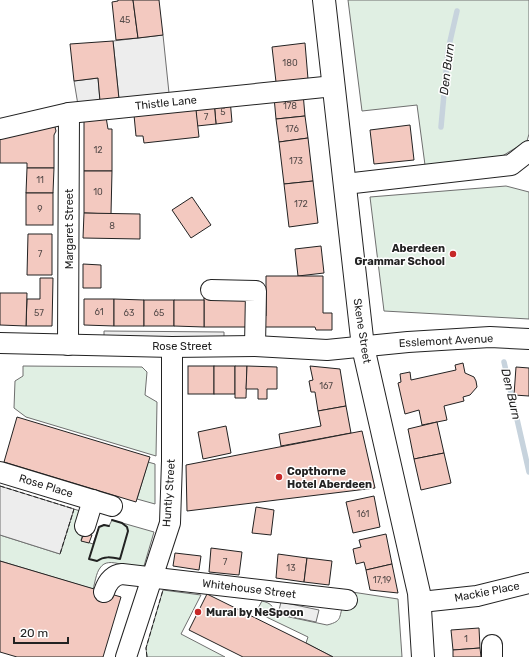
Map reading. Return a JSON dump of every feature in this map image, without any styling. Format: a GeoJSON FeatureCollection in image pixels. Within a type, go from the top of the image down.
{"type":"FeatureCollection","features":[{"type":"Feature","properties":{"kind":"main road","name":"Skene Street"},"geometry":{"type":"LineString","coordinates":[[324,0],[363,347],[421,602],[423,657]]}},
{"type":"Feature","properties":{"kind":"street","name":"Thistle Lane"},"geometry":{"type":"LineString","coordinates":[[0,129],[69,113],[334,86]]}},
{"type":"Feature","properties":{"kind":"street","name":"Margaret Street"},"geometry":{"type":"LineString","coordinates":[[68,345],[69,113]]}},
{"type":"Feature","properties":{"kind":"street"},"geometry":{"type":"LineString","coordinates":[[345,184],[511,166],[529,151]]}},
{"type":"Feature","properties":{"kind":"street"},"geometry":{"type":"LineString","coordinates":[[212,290],[256,291],[255,346]]}},
{"type":"Feature","properties":{"kind":"street","name":"Esslemont Avenue"},"geometry":{"type":"LineString","coordinates":[[363,347],[408,342],[490,338],[529,339]]}},
{"type":"Feature","properties":{"kind":"street","name":"Rose Street"},"geometry":{"type":"LineString","coordinates":[[0,343],[172,347],[255,346],[327,350],[363,347]]}},
{"type":"Feature","properties":{"kind":"street","name":"Huntly Street"},"geometry":{"type":"LineString","coordinates":[[126,657],[170,523],[172,461],[172,347]]}},
{"type":"Feature","properties":{"kind":"street","name":"Rose Place"},"geometry":{"type":"LineString","coordinates":[[0,472],[112,506]]}},
{"type":"Feature","properties":{"kind":"street"},"geometry":{"type":"LineString","coordinates":[[85,526],[93,500]]}},
{"type":"Feature","properties":{"kind":"street","name":"Whitehouse Street"},"geometry":{"type":"LineString","coordinates":[[104,592],[109,581],[118,574],[122,574],[346,600]]}},
{"type":"Feature","properties":{"kind":"street","name":"Mackie Place"},"geometry":{"type":"LineString","coordinates":[[421,602],[477,596],[529,583]]}},
{"type":"Feature","properties":{"kind":"green space"},"geometry":{"type":"Polygon","coordinates":[[[348,0],[529,0],[529,134],[527,141],[499,158],[425,165],[417,105],[362,111],[348,0]]]}},
{"type":"Feature","properties":{"kind":"green space","name":"Aberdeen Grammar School"},"geometry":{"type":"Polygon","coordinates":[[[506,186],[529,192],[529,319],[384,311],[370,197],[506,186]]]}},
{"type":"Feature","properties":{"kind":"green space"},"geometry":{"type":"Polygon","coordinates":[[[23,366],[142,367],[147,372],[145,395],[157,402],[156,456],[26,417],[14,408],[15,381],[23,376],[23,366]]]}},
{"type":"Feature","properties":{"kind":"green space"},"geometry":{"type":"Polygon","coordinates":[[[148,462],[155,464],[155,504],[137,499],[148,462]]]}},
{"type":"Feature","properties":{"kind":"green space"},"geometry":{"type":"Polygon","coordinates":[[[74,509],[80,511],[75,527],[84,530],[81,540],[93,544],[99,527],[104,525],[109,526],[112,520],[154,532],[144,566],[132,567],[114,563],[104,564],[100,568],[93,589],[0,561],[0,535],[60,554],[74,509]]]}},
{"type":"Feature","properties":{"kind":"green space"},"geometry":{"type":"Polygon","coordinates":[[[163,590],[201,595],[181,634],[225,657],[147,657],[146,648],[163,590]]]}},
{"type":"Feature","properties":{"kind":"green space"},"geometry":{"type":"Polygon","coordinates":[[[352,592],[398,599],[402,657],[333,657],[306,643],[308,637],[256,612],[262,601],[271,605],[275,614],[327,625],[338,620],[344,603],[352,592]]]}},
{"type":"Feature","properties":{"kind":"shaded area"},"geometry":{"type":"Polygon","coordinates":[[[163,35],[169,93],[119,99],[113,41],[163,35]]]}},
{"type":"Feature","properties":{"kind":"shaded area"},"geometry":{"type":"Polygon","coordinates":[[[98,78],[100,101],[78,105],[74,81],[98,78]]]}},
{"type":"Feature","properties":{"kind":"shaded area"},"geometry":{"type":"Polygon","coordinates":[[[104,331],[224,332],[224,339],[104,338],[104,331]]]}},
{"type":"Feature","properties":{"kind":"shaded area"},"geometry":{"type":"Polygon","coordinates":[[[0,486],[74,509],[60,554],[0,535],[0,486]]]}},
{"type":"Feature","properties":{"kind":"shaded area"},"geometry":{"type":"Polygon","coordinates":[[[281,602],[319,610],[316,622],[278,614],[281,602]]]}},
{"type":"Feature","properties":{"kind":"building"},"geometry":{"type":"Polygon","coordinates":[[[118,0],[133,0],[138,38],[116,40],[112,2],[118,0]]]}},
{"type":"Feature","properties":{"kind":"building"},"geometry":{"type":"Polygon","coordinates":[[[133,0],[159,0],[163,35],[138,38],[133,0]]]}},
{"type":"Feature","properties":{"kind":"building"},"geometry":{"type":"Polygon","coordinates":[[[113,41],[119,99],[100,101],[98,78],[74,81],[70,44],[113,41]]]}},
{"type":"Feature","properties":{"kind":"building"},"geometry":{"type":"Polygon","coordinates":[[[305,43],[308,79],[276,82],[272,47],[305,43]]]}},
{"type":"Feature","properties":{"kind":"building"},"geometry":{"type":"Polygon","coordinates":[[[303,93],[305,116],[276,119],[274,97],[303,93]]]}},
{"type":"Feature","properties":{"kind":"building"},"geometry":{"type":"Polygon","coordinates":[[[230,99],[232,122],[216,124],[214,101],[230,99]]]}},
{"type":"Feature","properties":{"kind":"building"},"geometry":{"type":"Polygon","coordinates":[[[214,101],[216,124],[197,126],[195,102],[214,101]]]}},
{"type":"Feature","properties":{"kind":"building"},"geometry":{"type":"Polygon","coordinates":[[[196,110],[199,137],[144,143],[143,136],[136,136],[134,115],[196,110]]]}},
{"type":"Feature","properties":{"kind":"building"},"geometry":{"type":"Polygon","coordinates":[[[305,116],[308,138],[279,142],[276,119],[305,116]]]}},
{"type":"Feature","properties":{"kind":"building"},"geometry":{"type":"Polygon","coordinates":[[[84,117],[106,117],[108,129],[112,129],[112,171],[84,171],[84,117]]]}},
{"type":"Feature","properties":{"kind":"building"},"geometry":{"type":"Polygon","coordinates":[[[52,124],[56,131],[54,135],[54,168],[27,168],[27,163],[0,163],[0,136],[52,124]]]}},
{"type":"Feature","properties":{"kind":"building"},"geometry":{"type":"Polygon","coordinates":[[[410,125],[414,160],[374,164],[370,130],[410,125]]]}},
{"type":"Feature","properties":{"kind":"building"},"geometry":{"type":"Polygon","coordinates":[[[308,138],[313,181],[284,184],[279,142],[308,138]]]}},
{"type":"Feature","properties":{"kind":"building"},"geometry":{"type":"Polygon","coordinates":[[[27,168],[54,168],[53,193],[26,193],[27,168]]]}},
{"type":"Feature","properties":{"kind":"building"},"geometry":{"type":"Polygon","coordinates":[[[84,171],[112,171],[111,214],[84,213],[84,171]]]}},
{"type":"Feature","properties":{"kind":"building"},"geometry":{"type":"Polygon","coordinates":[[[313,181],[318,223],[289,227],[284,184],[313,181]]]}},
{"type":"Feature","properties":{"kind":"building"},"geometry":{"type":"Polygon","coordinates":[[[26,193],[53,193],[53,225],[26,225],[26,193]]]}},
{"type":"Feature","properties":{"kind":"building"},"geometry":{"type":"Polygon","coordinates":[[[192,197],[211,225],[191,238],[172,210],[192,197]]]}},
{"type":"Feature","properties":{"kind":"building"},"geometry":{"type":"Polygon","coordinates":[[[84,213],[140,214],[140,239],[83,238],[84,213]]]}},
{"type":"Feature","properties":{"kind":"building"},"geometry":{"type":"Polygon","coordinates":[[[28,234],[52,234],[52,275],[27,275],[28,234]]]}},
{"type":"Feature","properties":{"kind":"building"},"geometry":{"type":"Polygon","coordinates":[[[321,246],[324,273],[298,276],[295,249],[321,246]]]}},
{"type":"Feature","properties":{"kind":"building"},"geometry":{"type":"Polygon","coordinates":[[[83,264],[101,265],[101,288],[83,288],[83,264]]]}},
{"type":"Feature","properties":{"kind":"building"},"geometry":{"type":"Polygon","coordinates":[[[266,276],[323,276],[323,313],[332,313],[332,330],[316,330],[315,327],[265,327],[262,325],[262,317],[266,316],[266,276]]]}},
{"type":"Feature","properties":{"kind":"building"},"geometry":{"type":"Polygon","coordinates":[[[40,278],[53,278],[52,326],[26,326],[27,299],[40,299],[40,278]]]}},
{"type":"Feature","properties":{"kind":"building"},"geometry":{"type":"Polygon","coordinates":[[[0,293],[27,293],[26,326],[0,325],[0,293]]]}},
{"type":"Feature","properties":{"kind":"building"},"geometry":{"type":"Polygon","coordinates":[[[204,298],[253,299],[252,327],[204,327],[204,298]]]}},
{"type":"Feature","properties":{"kind":"building"},"geometry":{"type":"Polygon","coordinates":[[[84,299],[114,299],[114,326],[84,325],[84,299]]]}},
{"type":"Feature","properties":{"kind":"building"},"geometry":{"type":"Polygon","coordinates":[[[114,299],[144,300],[144,326],[114,326],[114,299]]]}},
{"type":"Feature","properties":{"kind":"building"},"geometry":{"type":"Polygon","coordinates":[[[144,300],[174,300],[174,326],[144,326],[144,300]]]}},
{"type":"Feature","properties":{"kind":"building"},"geometry":{"type":"Polygon","coordinates":[[[174,300],[204,300],[204,327],[174,326],[174,300]]]}},
{"type":"Feature","properties":{"kind":"building"},"geometry":{"type":"Polygon","coordinates":[[[463,363],[465,373],[474,377],[477,387],[470,395],[463,397],[464,401],[444,406],[447,420],[422,425],[419,410],[405,414],[398,383],[401,382],[400,374],[410,372],[411,380],[456,370],[455,365],[463,363]]]}},
{"type":"Feature","properties":{"kind":"building"},"geometry":{"type":"Polygon","coordinates":[[[188,366],[214,366],[214,394],[188,394],[188,366]]]}},
{"type":"Feature","properties":{"kind":"building"},"geometry":{"type":"Polygon","coordinates":[[[214,366],[235,366],[235,394],[214,394],[214,366]]]}},
{"type":"Feature","properties":{"kind":"building"},"geometry":{"type":"Polygon","coordinates":[[[235,366],[247,366],[246,398],[235,398],[235,366]]]}},
{"type":"Feature","properties":{"kind":"building"},"geometry":{"type":"Polygon","coordinates":[[[247,366],[277,367],[277,389],[267,389],[267,399],[258,399],[258,389],[246,389],[247,366]]]}},
{"type":"Feature","properties":{"kind":"building"},"geometry":{"type":"Polygon","coordinates":[[[310,366],[340,369],[346,406],[318,411],[315,392],[311,392],[309,381],[313,380],[310,366]]]}},
{"type":"Feature","properties":{"kind":"building"},"geometry":{"type":"Polygon","coordinates":[[[516,367],[529,368],[529,396],[514,395],[516,367]]]}},
{"type":"Feature","properties":{"kind":"building"},"geometry":{"type":"Polygon","coordinates":[[[346,406],[351,433],[281,446],[279,434],[321,426],[318,411],[346,406]]]}},
{"type":"Feature","properties":{"kind":"building"},"geometry":{"type":"Polygon","coordinates":[[[17,417],[150,457],[136,502],[4,462],[17,417]]]}},
{"type":"Feature","properties":{"kind":"building"},"geometry":{"type":"Polygon","coordinates":[[[437,422],[444,453],[414,459],[408,429],[437,422]]]}},
{"type":"Feature","properties":{"kind":"building"},"geometry":{"type":"Polygon","coordinates":[[[226,426],[231,453],[203,459],[198,432],[226,426]]]}},
{"type":"Feature","properties":{"kind":"building","name":"Copthorne Hotel Aberdeen"},"geometry":{"type":"Polygon","coordinates":[[[362,431],[375,488],[187,511],[186,465],[362,431]]]}},
{"type":"Feature","properties":{"kind":"building"},"geometry":{"type":"Polygon","coordinates":[[[444,453],[451,483],[421,490],[414,459],[444,453]]]}},
{"type":"Feature","properties":{"kind":"building"},"geometry":{"type":"Polygon","coordinates":[[[374,496],[380,527],[353,533],[346,502],[374,496]]]}},
{"type":"Feature","properties":{"kind":"building"},"geometry":{"type":"Polygon","coordinates":[[[256,507],[274,510],[271,535],[252,533],[256,507]]]}},
{"type":"Feature","properties":{"kind":"building"},"geometry":{"type":"Polygon","coordinates":[[[84,533],[92,535],[89,543],[81,541],[84,533]]]}},
{"type":"Feature","properties":{"kind":"building"},"geometry":{"type":"Polygon","coordinates":[[[386,534],[392,564],[366,570],[364,562],[356,564],[353,549],[361,547],[359,540],[386,534]]]}},
{"type":"Feature","properties":{"kind":"building"},"geometry":{"type":"Polygon","coordinates":[[[211,548],[242,552],[239,575],[209,572],[211,548]]]}},
{"type":"Feature","properties":{"kind":"building"},"geometry":{"type":"Polygon","coordinates":[[[175,553],[201,556],[199,570],[173,566],[175,553]]]}},
{"type":"Feature","properties":{"kind":"building"},"geometry":{"type":"Polygon","coordinates":[[[278,554],[307,558],[304,582],[276,578],[278,554]]]}},
{"type":"Feature","properties":{"kind":"building"},"geometry":{"type":"Polygon","coordinates":[[[307,558],[332,561],[329,585],[304,582],[307,558]]]}},
{"type":"Feature","properties":{"kind":"building"},"geometry":{"type":"Polygon","coordinates":[[[0,561],[121,597],[103,657],[17,657],[0,652],[0,561]]]}},
{"type":"Feature","properties":{"kind":"building"},"geometry":{"type":"Polygon","coordinates":[[[392,564],[398,593],[370,590],[366,570],[392,564]]]}},
{"type":"Feature","properties":{"kind":"building"},"geometry":{"type":"Polygon","coordinates":[[[207,594],[333,657],[243,657],[189,630],[207,594]]]}},
{"type":"Feature","properties":{"kind":"building"},"geometry":{"type":"Polygon","coordinates":[[[479,628],[480,648],[453,650],[451,630],[479,628]]]}},
{"type":"Feature","properties":{"kind":"building"},"geometry":{"type":"Polygon","coordinates":[[[480,648],[481,657],[453,657],[453,650],[480,648]]]}},
{"type":"Feature","properties":{"kind":"waterway","name":"Den Burn"},"geometry":{"type":"LineString","coordinates":[[441,127],[448,50],[457,11]]}},
{"type":"Feature","properties":{"kind":"waterway","name":"Den Burn"},"geometry":{"type":"LineString","coordinates":[[504,362],[529,472]]}},
{"type":"Feature","properties":{"kind":"fence"},"geometry":{"type":"LineString","coordinates":[[0,486],[74,509],[60,554]]}},
{"type":"Feature","properties":{"kind":"fence"},"geometry":{"type":"LineString","coordinates":[[147,657],[146,648],[163,590]]}},
{"type":"Feature","properties":{"kind":"wall"},"geometry":{"type":"LineString","coordinates":[[109,526],[104,525],[99,527],[89,559],[97,561],[108,557],[120,559],[128,531],[127,527],[122,523],[112,520]]}},
{"type":"Feature","properties":{"kind":"place","name":"Aberdeen Grammar School"},"geometry":{"type":"Point","coordinates":[453,254]}},
{"type":"Feature","properties":{"kind":"place","name":"Copthorne Hotel Aberdeen"},"geometry":{"type":"Point","coordinates":[279,477]}},
{"type":"Feature","properties":{"kind":"place","name":"Mural by NeSpoon"},"geometry":{"type":"Point","coordinates":[198,612]}}]}
